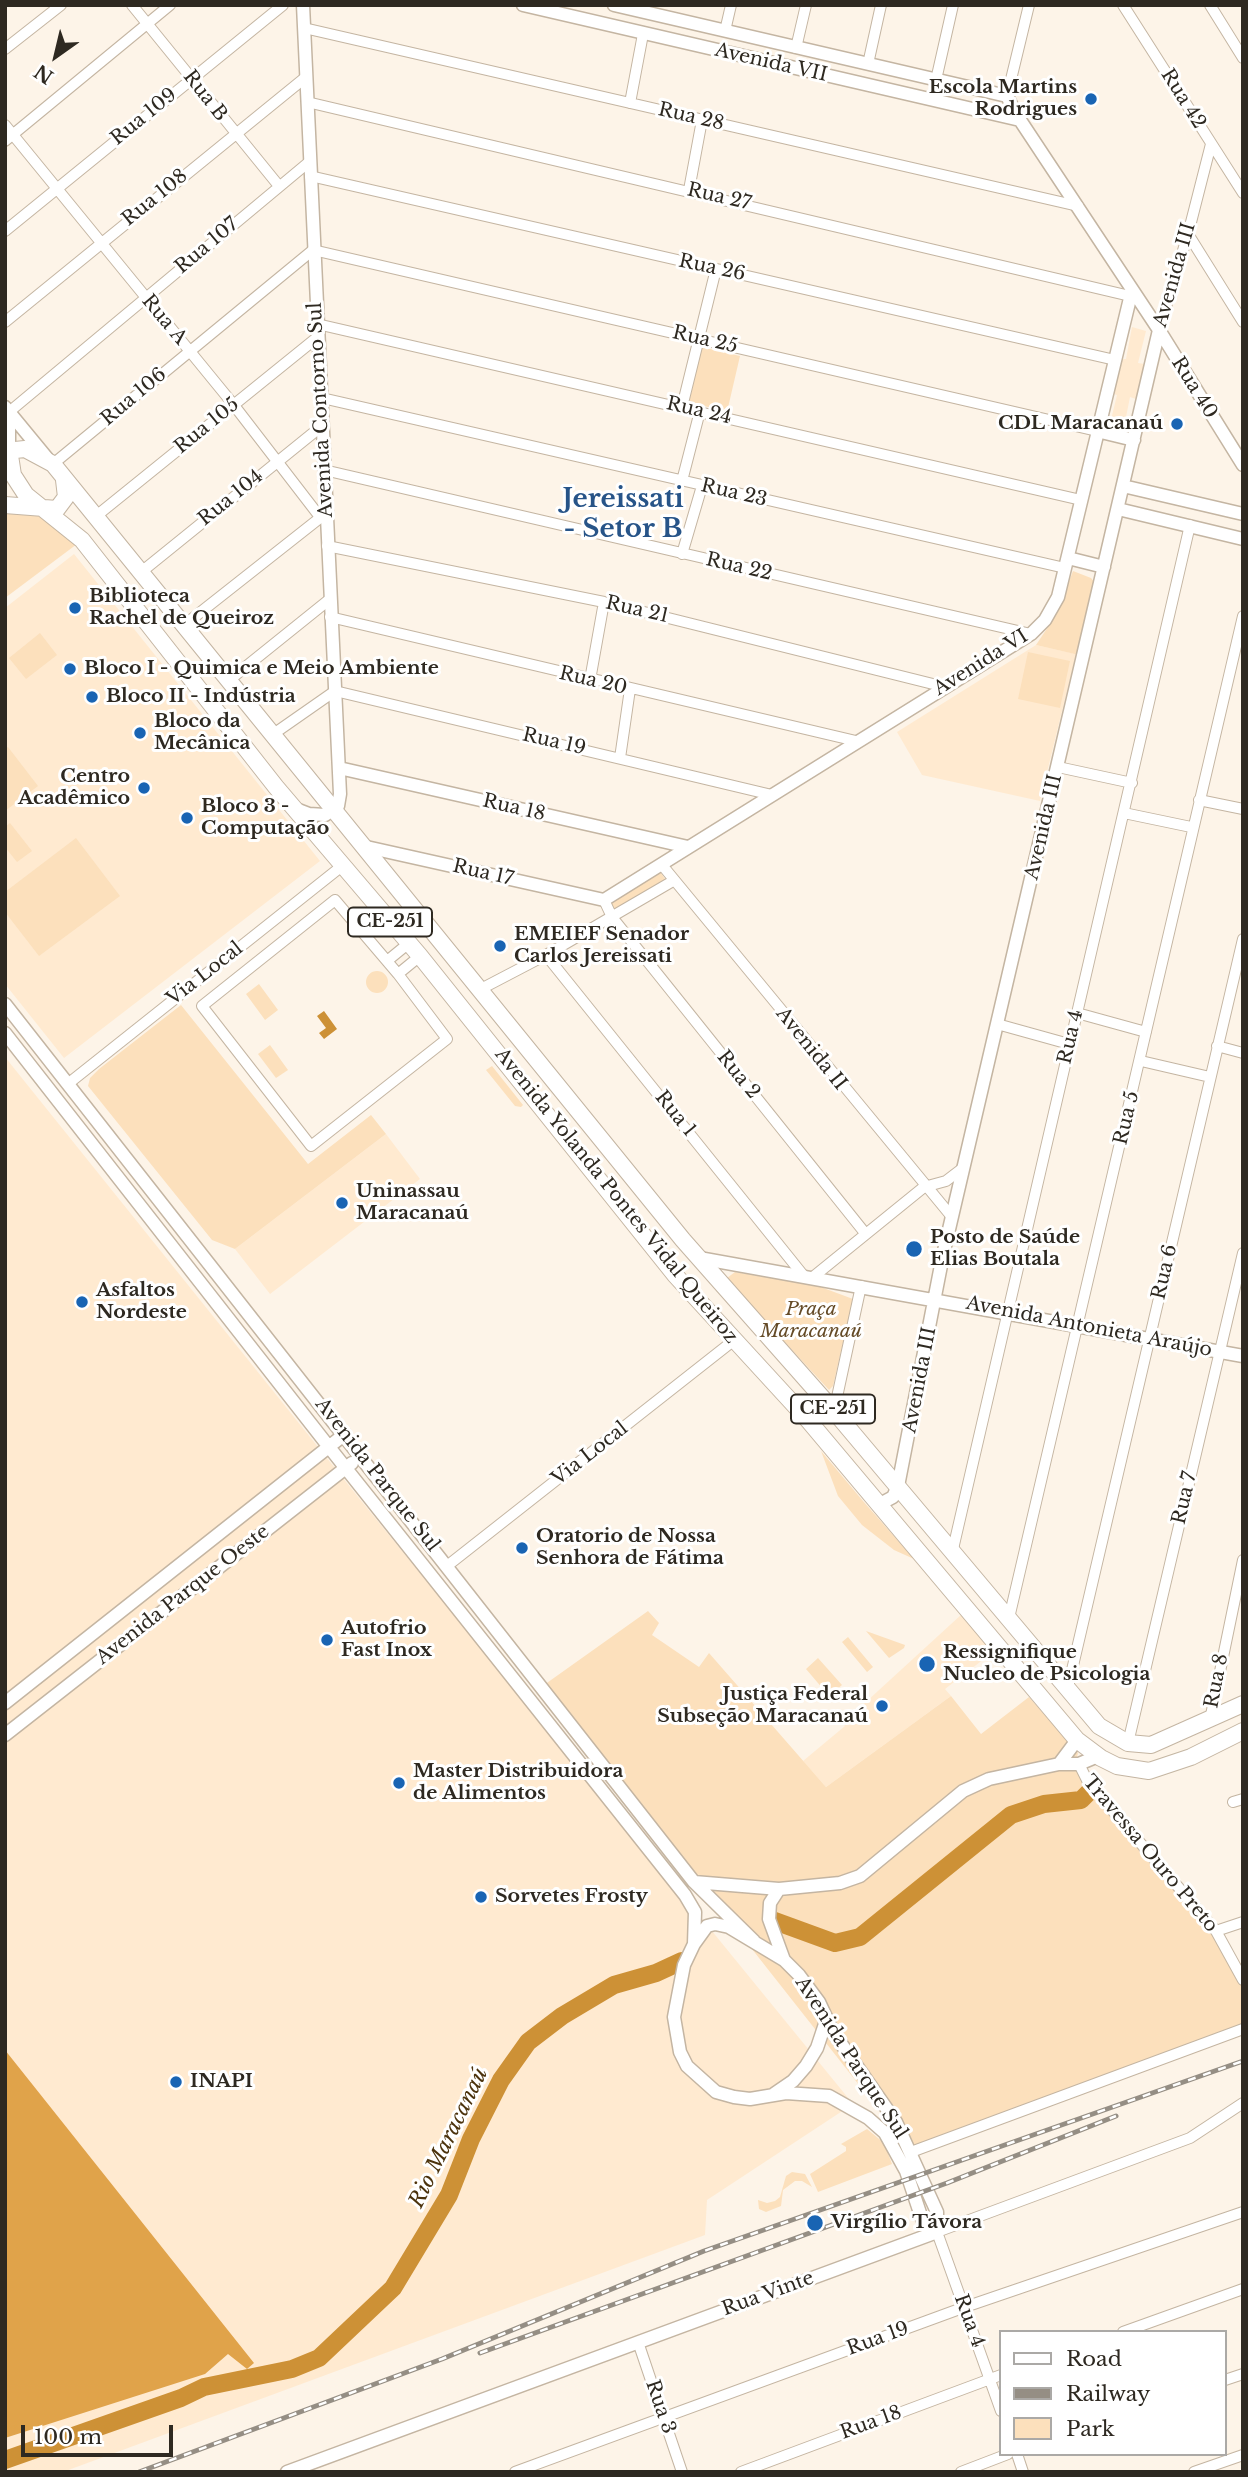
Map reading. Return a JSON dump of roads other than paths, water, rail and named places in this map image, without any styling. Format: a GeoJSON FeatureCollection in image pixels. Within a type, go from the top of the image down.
{"type":"FeatureCollection","features":[{"type":"Feature","properties":{"kind":"main road"},"geometry":{"type":"LineString","coordinates":[[7,450],[24,449],[50,461]]}},
{"type":"Feature","properties":{"kind":"main road","name":"CE-251"},"geometry":{"type":"LineString","coordinates":[[7,450],[18,485],[43,510]]}},
{"type":"Feature","properties":{"kind":"main road","name":"CE-251"},"geometry":{"type":"LineString","coordinates":[[50,461],[64,479]]}},
{"type":"Feature","properties":{"kind":"main road"},"geometry":{"type":"LineString","coordinates":[[43,510],[57,509],[64,502],[64,479]]}},
{"type":"Feature","properties":{"kind":"main road","name":"Avenida Yolanda Pontes Vidal Queiroz"},"geometry":{"type":"LineString","coordinates":[[64,479],[699,1258],[953,1549],[1016,1628],[1068,1687]]}},
{"type":"Feature","properties":{"kind":"main road","name":"CE-251"},"geometry":{"type":"LineString","coordinates":[[5,505],[43,510]]}},
{"type":"Feature","properties":{"kind":"main road","name":"Avenida Yolanda Pontes Vidal Queiroz"},"geometry":{"type":"LineString","coordinates":[[43,510],[65,524],[82,540],[290,805],[409,943],[675,1275],[880,1504],[1077,1740],[1098,1756],[1126,1769],[1149,1771],[1192,1757],[1243,1731]]}},
{"type":"Feature","properties":{"kind":"main road"},"geometry":{"type":"LineString","coordinates":[[276,787],[274,764],[283,750]]}},
{"type":"Feature","properties":{"kind":"main road"},"geometry":{"type":"LineString","coordinates":[[572,1144],[592,1129]]}},
{"type":"Feature","properties":{"kind":"main road"},"geometry":{"type":"LineString","coordinates":[[592,1169],[612,1153]]}},
{"type":"Feature","properties":{"kind":"main road"},"geometry":{"type":"LineString","coordinates":[[1002,1648],[1013,1642],[1016,1628]]}},
{"type":"Feature","properties":{"kind":"main road","name":"CE-251"},"geometry":{"type":"LineString","coordinates":[[1068,1687],[1099,1726],[1128,1743]]}},
{"type":"Feature","properties":{"kind":"main road"},"geometry":{"type":"LineString","coordinates":[[1128,1743],[1140,1746],[1160,1743],[1243,1704]]}},
{"type":"Feature","properties":{"kind":"street"},"geometry":{"type":"LineString","coordinates":[[5,49],[61,5]]}},
{"type":"Feature","properties":{"kind":"street","name":"Rua B"},"geometry":{"type":"LineString","coordinates":[[132,5],[279,186]]}},
{"type":"Feature","properties":{"kind":"street"},"geometry":{"type":"LineString","coordinates":[[9,138],[170,5]]}},
{"type":"Feature","properties":{"kind":"street","name":"Rua 109"},"geometry":{"type":"LineString","coordinates":[[5,230],[283,5]]}},
{"type":"Feature","properties":{"kind":"street","name":"Avenida Contorno Sul"},"geometry":{"type":"LineString","coordinates":[[303,5],[322,398],[323,516],[339,768],[340,803],[332,811]]}},
{"type":"Feature","properties":{"kind":"street","name":"Avenida VII"},"geometry":{"type":"LineString","coordinates":[[523,5],[1020,120]]}},
{"type":"Feature","properties":{"kind":"street","name":"Avenida VII"},"geometry":{"type":"LineString","coordinates":[[614,5],[658,10],[725,31],[1007,96]]}},
{"type":"Feature","properties":{"kind":"street"},"geometry":{"type":"LineString","coordinates":[[725,31],[731,5]]}},
{"type":"Feature","properties":{"kind":"street"},"geometry":{"type":"LineString","coordinates":[[796,48],[806,5]]}},
{"type":"Feature","properties":{"kind":"street"},"geometry":{"type":"LineString","coordinates":[[868,64],[881,5]]}},
{"type":"Feature","properties":{"kind":"street"},"geometry":{"type":"LineString","coordinates":[[936,80],[953,5]]}},
{"type":"Feature","properties":{"kind":"street"},"geometry":{"type":"LineString","coordinates":[[1029,5],[1007,96],[1078,206]]}},
{"type":"Feature","properties":{"kind":"street","name":"Rua 42"},"geometry":{"type":"LineString","coordinates":[[1123,5],[1243,192]]}},
{"type":"Feature","properties":{"kind":"street"},"geometry":{"type":"LineString","coordinates":[[1210,5],[1243,58]]}},
{"type":"Feature","properties":{"kind":"street","name":"Rua 28"},"geometry":{"type":"LineString","coordinates":[[304,28],[1078,206]]}},
{"type":"Feature","properties":{"kind":"street"},"geometry":{"type":"LineString","coordinates":[[630,103],[643,34]]}},
{"type":"Feature","properties":{"kind":"street"},"geometry":{"type":"LineString","coordinates":[[757,60],[763,40]]}},
{"type":"Feature","properties":{"kind":"street","name":"Rua 108"},"geometry":{"type":"LineString","coordinates":[[5,322],[306,76]]}},
{"type":"Feature","properties":{"kind":"street","name":"Rua 27"},"geometry":{"type":"LineString","coordinates":[[307,102],[1131,293]]}},
{"type":"Feature","properties":{"kind":"street"},"geometry":{"type":"LineString","coordinates":[[689,190],[702,120]]}},
{"type":"Feature","properties":{"kind":"street","name":"Rua A"},"geometry":{"type":"LineString","coordinates":[[5,125],[9,138],[58,187],[323,516]]}},
{"type":"Feature","properties":{"kind":"street","name":"Avenida III"},"geometry":{"type":"LineString","coordinates":[[898,1486],[951,1217],[1159,330],[1211,144]]}},
{"type":"Feature","properties":{"kind":"street","name":"Rua 107"},"geometry":{"type":"LineString","coordinates":[[7,409],[309,162]]}},
{"type":"Feature","properties":{"kind":"street","name":"Rua 26"},"geometry":{"type":"LineString","coordinates":[[310,176],[1115,360]]}},
{"type":"Feature","properties":{"kind":"street","name":"Rua 40"},"geometry":{"type":"LineString","coordinates":[[1078,206],[1243,465]]}},
{"type":"Feature","properties":{"kind":"street"},"geometry":{"type":"LineString","coordinates":[[1188,234],[1243,322]]}},
{"type":"Feature","properties":{"kind":"street","name":"Rua 25"},"geometry":{"type":"LineString","coordinates":[[313,250],[1097,431]]}},
{"type":"Feature","properties":{"kind":"street","name":"Rua 106"},"geometry":{"type":"LineString","coordinates":[[50,461],[313,250]]}},
{"type":"Feature","properties":{"kind":"street"},"geometry":{"type":"LineString","coordinates":[[681,407],[716,268]]}},
{"type":"Feature","properties":{"kind":"street","name":"Avenida VI"},"geometry":{"type":"LineString","coordinates":[[604,900],[1031,634],[1053,610],[1131,293]]}},
{"type":"Feature","properties":{"kind":"street","name":"Rua 105"},"geometry":{"type":"LineString","coordinates":[[95,517],[318,330]]}},
{"type":"Feature","properties":{"kind":"street","name":"Rua 24"},"geometry":{"type":"LineString","coordinates":[[318,330],[701,411],[1081,500]]}},
{"type":"Feature","properties":{"kind":"street","name":"Rua 23"},"geometry":{"type":"LineString","coordinates":[[322,398],[702,486],[1066,563]]}},
{"type":"Feature","properties":{"kind":"street"},"geometry":{"type":"LineString","coordinates":[[7,409],[7,450]]}},
{"type":"Feature","properties":{"kind":"street"},"geometry":{"type":"LineString","coordinates":[[7,409],[50,461]]}},
{"type":"Feature","properties":{"kind":"street"},"geometry":{"type":"LineString","coordinates":[[682,481],[701,411]]}},
{"type":"Feature","properties":{"kind":"street","name":"Rua 104"},"geometry":{"type":"LineString","coordinates":[[140,573],[323,425]]}},
{"type":"Feature","properties":{"kind":"street"},"geometry":{"type":"LineString","coordinates":[[1097,431],[1134,440]]}},
{"type":"Feature","properties":{"kind":"street","name":"Rua 22"},"geometry":{"type":"LineString","coordinates":[[324,470],[1031,634]]}},
{"type":"Feature","properties":{"kind":"street"},"geometry":{"type":"LineString","coordinates":[[682,554],[702,486]]}},
{"type":"Feature","properties":{"kind":"street"},"geometry":{"type":"LineString","coordinates":[[1123,486],[1243,514]]}},
{"type":"Feature","properties":{"kind":"street"},"geometry":{"type":"LineString","coordinates":[[1118,509],[1243,539]]}},
{"type":"Feature","properties":{"kind":"street"},"geometry":{"type":"LineString","coordinates":[[183,626],[323,516]]}},
{"type":"Feature","properties":{"kind":"street","name":"Rua 4"},"geometry":{"type":"LineString","coordinates":[[953,1549],[1190,525]]}},
{"type":"Feature","properties":{"kind":"street","name":"Rua 21"},"geometry":{"type":"LineString","coordinates":[[327,546],[604,602],[945,687]]}},
{"type":"Feature","properties":{"kind":"street"},"geometry":{"type":"LineString","coordinates":[[1066,563],[1104,567]]}},
{"type":"Feature","properties":{"kind":"street"},"geometry":{"type":"LineString","coordinates":[[228,681],[330,599]]}},
{"type":"Feature","properties":{"kind":"street"},"geometry":{"type":"LineString","coordinates":[[590,680],[604,602]]}},
{"type":"Feature","properties":{"kind":"street","name":"Rua 5"},"geometry":{"type":"LineString","coordinates":[[1016,1628],[1077,1326],[1141,1061],[1191,827],[1243,616]]}},
{"type":"Feature","properties":{"kind":"street","name":"Rua 20"},"geometry":{"type":"LineString","coordinates":[[330,617],[856,741]]}},
{"type":"Feature","properties":{"kind":"street"},"geometry":{"type":"LineString","coordinates":[[620,758],[630,689]]}},
{"type":"Feature","properties":{"kind":"street"},"geometry":{"type":"LineString","coordinates":[[272,735],[335,691]]}},
{"type":"Feature","properties":{"kind":"street","name":"Rua 19"},"geometry":{"type":"LineString","coordinates":[[335,691],[772,795]]}},
{"type":"Feature","properties":{"kind":"street"},"geometry":{"type":"LineString","coordinates":[[1058,767],[1132,783]]}},
{"type":"Feature","properties":{"kind":"street","name":"Rua 18"},"geometry":{"type":"LineString","coordinates":[[339,768],[688,847]]}},
{"type":"Feature","properties":{"kind":"street"},"geometry":{"type":"LineString","coordinates":[[1199,800],[1243,809]]}},
{"type":"Feature","properties":{"kind":"street"},"geometry":{"type":"LineString","coordinates":[[290,805],[309,814],[325,815],[332,811]]}},
{"type":"Feature","properties":{"kind":"street"},"geometry":{"type":"LineString","coordinates":[[1124,813],[1191,827]]}},
{"type":"Feature","properties":{"kind":"street","name":"Rua 17"},"geometry":{"type":"LineString","coordinates":[[362,846],[604,900]]}},
{"type":"Feature","properties":{"kind":"street","name":"Avenida II"},"geometry":{"type":"LineString","coordinates":[[662,865],[951,1217]]}},
{"type":"Feature","properties":{"kind":"street","name":"Via Local"},"geometry":{"type":"LineString","coordinates":[[69,1083],[342,866]]}},
{"type":"Feature","properties":{"kind":"street"},"geometry":{"type":"LineString","coordinates":[[480,990],[673,881]]}},
{"type":"Feature","properties":{"kind":"street"},"geometry":{"type":"LineString","coordinates":[[335,900],[398,974],[446,1035],[446,1042],[315,1144],[306,1143],[202,1006],[335,900]]}},
{"type":"Feature","properties":{"kind":"street","name":"Rua 2"},"geometry":{"type":"LineString","coordinates":[[604,900],[612,917],[865,1233]]}},
{"type":"Feature","properties":{"kind":"street","name":"Rua 6"},"geometry":{"type":"LineString","coordinates":[[1068,1687],[1243,939]]}},
{"type":"Feature","properties":{"kind":"street"},"geometry":{"type":"LineString","coordinates":[[387,961],[409,943]]}},
{"type":"Feature","properties":{"kind":"street","name":"Rua 1"},"geometry":{"type":"LineString","coordinates":[[546,955],[808,1276]]}},
{"type":"Feature","properties":{"kind":"street"},"geometry":{"type":"LineString","coordinates":[[398,974],[420,957]]}},
{"type":"Feature","properties":{"kind":"street","name":"Avenida Parque Sul"},"geometry":{"type":"LineString","coordinates":[[5,1004],[694,1882],[754,1941]]}},
{"type":"Feature","properties":{"kind":"street"},"geometry":{"type":"LineString","coordinates":[[1077,1013],[1146,1032]]}},
{"type":"Feature","properties":{"kind":"street"},"geometry":{"type":"LineString","coordinates":[[997,1024],[1069,1044]]}},
{"type":"Feature","properties":{"kind":"street","name":"Avenida Parque Sul"},"geometry":{"type":"LineString","coordinates":[[5,1033],[685,1895],[695,1912],[694,1944]]}},
{"type":"Feature","properties":{"kind":"street"},"geometry":{"type":"LineString","coordinates":[[1217,1046],[1243,1053]]}},
{"type":"Feature","properties":{"kind":"street"},"geometry":{"type":"LineString","coordinates":[[1141,1061],[1210,1077]]}},
{"type":"Feature","properties":{"kind":"street"},"geometry":{"type":"LineString","coordinates":[[808,1276],[924,1187],[946,1181],[963,1168]]}},
{"type":"Feature","properties":{"kind":"street","name":"Rua 7"},"geometry":{"type":"LineString","coordinates":[[1128,1743],[1243,1253]]}},
{"type":"Feature","properties":{"kind":"street","name":"Avenida Antonieta Araújo"},"geometry":{"type":"LineString","coordinates":[[699,1258],[1243,1356]]}},
{"type":"Feature","properties":{"kind":"street"},"geometry":{"type":"LineString","coordinates":[[834,1411],[860,1286]]}},
{"type":"Feature","properties":{"kind":"street","name":"Via Local"},"geometry":{"type":"LineString","coordinates":[[447,1566],[733,1341]]}},
{"type":"Feature","properties":{"kind":"street","name":"Avenida Parque Oeste"},"geometry":{"type":"LineString","coordinates":[[5,1703],[345,1434]]}},
{"type":"Feature","properties":{"kind":"street","name":"Avenida Parque Oeste"},"geometry":{"type":"LineString","coordinates":[[5,1735],[361,1456]]}},
{"type":"Feature","properties":{"kind":"street"},"geometry":{"type":"LineString","coordinates":[[880,1504],[890,1500],[898,1486]]}},
{"type":"Feature","properties":{"kind":"street","name":"Rua 8"},"geometry":{"type":"LineString","coordinates":[[1210,1720],[1243,1560]]}},
{"type":"Feature","properties":{"kind":"street"},"geometry":{"type":"LineString","coordinates":[[1059,1764],[1077,1740]]}},
{"type":"Feature","properties":{"kind":"street"},"geometry":{"type":"LineString","coordinates":[[694,1882],[779,1889],[831,1885],[860,1876],[963,1791],[989,1779],[1059,1764],[1079,1764],[1098,1756]]}},
{"type":"Feature","properties":{"kind":"street","name":"Travessa Ouro Preto"},"geometry":{"type":"LineString","coordinates":[[1079,1764],[1088,1782],[1216,1931],[1243,1980]]}},
{"type":"Feature","properties":{"kind":"street"},"geometry":{"type":"LineString","coordinates":[[779,1889],[770,1903],[769,1919],[784,1960]]}},
{"type":"Feature","properties":{"kind":"street"},"geometry":{"type":"LineString","coordinates":[[1216,1931],[1243,1922]]}},
{"type":"Feature","properties":{"kind":"street","name":"Avenida Parque Sul"},"geometry":{"type":"LineString","coordinates":[[715,1924],[754,1941],[784,1960],[806,1984],[855,2065],[881,2096],[911,2152],[937,2211],[937,2232],[922,2219],[906,2171],[885,2133],[877,2125],[829,2096],[801,2093],[734,2098],[716,2092],[687,2066],[678,2042],[674,2017],[684,1965],[707,1926],[715,1924]]}},
{"type":"Feature","properties":{"kind":"street"},"geometry":{"type":"LineString","coordinates":[[771,2096],[793,2081],[806,2066],[817,2048],[827,2018]]}},
{"type":"Feature","properties":{"kind":"street"},"geometry":{"type":"LineString","coordinates":[[911,2152],[1243,2029]]}},
{"type":"Feature","properties":{"kind":"street","name":"Rua Vinte"},"geometry":{"type":"LineString","coordinates":[[287,2472],[1190,2138],[1243,2104]]}},
{"type":"Feature","properties":{"kind":"street","name":"Rua 19"},"geometry":{"type":"LineString","coordinates":[[516,2472],[965,2306],[1243,2212]]}},
{"type":"Feature","properties":{"kind":"street","name":"Rua 4"},"geometry":{"type":"LineString","coordinates":[[937,2232],[1000,2408]]}},
{"type":"Feature","properties":{"kind":"street"},"geometry":{"type":"LineString","coordinates":[[1129,2330],[1243,2289]]}},
{"type":"Feature","properties":{"kind":"street","name":"Rua 3"},"geometry":{"type":"LineString","coordinates":[[638,2342],[682,2472]]}},
{"type":"Feature","properties":{"kind":"street","name":"Rua 18"},"geometry":{"type":"LineString","coordinates":[[741,2472],[1000,2375]]}},
{"type":"Feature","properties":{"kind":"street"},"geometry":{"type":"LineString","coordinates":[[1194,2472],[1243,2455]]}},
{"type":"Feature","properties":{"kind":"street"},"geometry":{"type":"LineString","coordinates":[[961,2472],[1003,2456]]}},
{"type":"Feature","properties":{"kind":"waterway","name":"Rio Maracanaú"},"geometry":{"type":"LineString","coordinates":[[772,1920],[835,1943],[860,1937],[1011,1815],[1044,1804],[1081,1800],[1091,1790]]}},
{"type":"Feature","properties":{"kind":"waterway","name":"Rio Maracanaú"},"geometry":{"type":"LineString","coordinates":[[5,2460],[181,2398],[204,2387],[292,2369],[319,2358],[393,2288],[449,2195],[471,2139],[501,2080],[528,2042],[562,2016],[614,1985],[656,1973],[682,1961]]}},
{"type":"Feature","properties":{"kind":"railway"},"geometry":{"type":"LineString","coordinates":[[139,2472],[442,2359],[704,2251],[1243,2061]]}},
{"type":"Feature","properties":{"kind":"railway"},"geometry":{"type":"LineString","coordinates":[[480,2353],[947,2183],[1116,2116]]}},
{"type":"Feature","properties":{"kind":"place","name":"Escola Martins Rodrigues"},"geometry":{"type":"Point","coordinates":[1091,99]}},
{"type":"Feature","properties":{"kind":"place","name":"CDL Maracanaú"},"geometry":{"type":"Point","coordinates":[1177,424]}},
{"type":"Feature","properties":{"kind":"place","name":"Biblioteca Rachel de Queiroz"},"geometry":{"type":"Point","coordinates":[75,608]}},
{"type":"Feature","properties":{"kind":"place","name":"Bloco I - Quimica e Meio Ambiente"},"geometry":{"type":"Point","coordinates":[70,669]}},
{"type":"Feature","properties":{"kind":"place","name":"Bloco II - Indústria"},"geometry":{"type":"Point","coordinates":[92,697]}},
{"type":"Feature","properties":{"kind":"place","name":"Bloco da Mecânica"},"geometry":{"type":"Point","coordinates":[140,733]}},
{"type":"Feature","properties":{"kind":"place","name":"Centro Acadêmico"},"geometry":{"type":"Point","coordinates":[144,788]}},
{"type":"Feature","properties":{"kind":"place","name":"Bloco 3 - Computação"},"geometry":{"type":"Point","coordinates":[187,818]}},
{"type":"Feature","properties":{"kind":"place","name":"EMEIEF Senador Carlos Jereissati"},"geometry":{"type":"Point","coordinates":[500,946]}},
{"type":"Feature","properties":{"kind":"place","name":"Uninassau Maracanaú"},"geometry":{"type":"Point","coordinates":[342,1203]}},
{"type":"Feature","properties":{"kind":"place","name":"Posto de Saúde Elias Boutala"},"geometry":{"type":"Point","coordinates":[914,1249]}},
{"type":"Feature","properties":{"kind":"place","name":"Asfaltos Nordeste"},"geometry":{"type":"Point","coordinates":[82,1302]}},
{"type":"Feature","properties":{"kind":"place","name":"Oratorio de Nossa Senhora de Fátima"},"geometry":{"type":"Point","coordinates":[522,1548]}},
{"type":"Feature","properties":{"kind":"place","name":"Autofrio Fast Inox"},"geometry":{"type":"Point","coordinates":[327,1640]}},
{"type":"Feature","properties":{"kind":"place","name":"Ressignifique Nucleo de Psicologia"},"geometry":{"type":"Point","coordinates":[927,1664]}},
{"type":"Feature","properties":{"kind":"place","name":"Justiça Federal Subseção Maracanaú"},"geometry":{"type":"Point","coordinates":[882,1706]}},
{"type":"Feature","properties":{"kind":"place","name":"Master Distribuidora de Alimentos"},"geometry":{"type":"Point","coordinates":[399,1783]}},
{"type":"Feature","properties":{"kind":"place","name":"Sorvetes Frosty"},"geometry":{"type":"Point","coordinates":[481,1897]}},
{"type":"Feature","properties":{"kind":"place","name":"INAPI"},"geometry":{"type":"Point","coordinates":[176,2082]}},
{"type":"Feature","properties":{"kind":"place","name":"Virgílio Távora"},"geometry":{"type":"Point","coordinates":[815,2223]}},
{"type":"Feature","properties":{"kind":"district","name":"Jereissati - Setor B"},"geometry":{"type":"Point","coordinates":[623,515]}},
{"type":"Feature","properties":{"kind":"park label","name":"Praça Maracanaú"},"geometry":{"type":"Point","coordinates":[811,1321]}}]}
